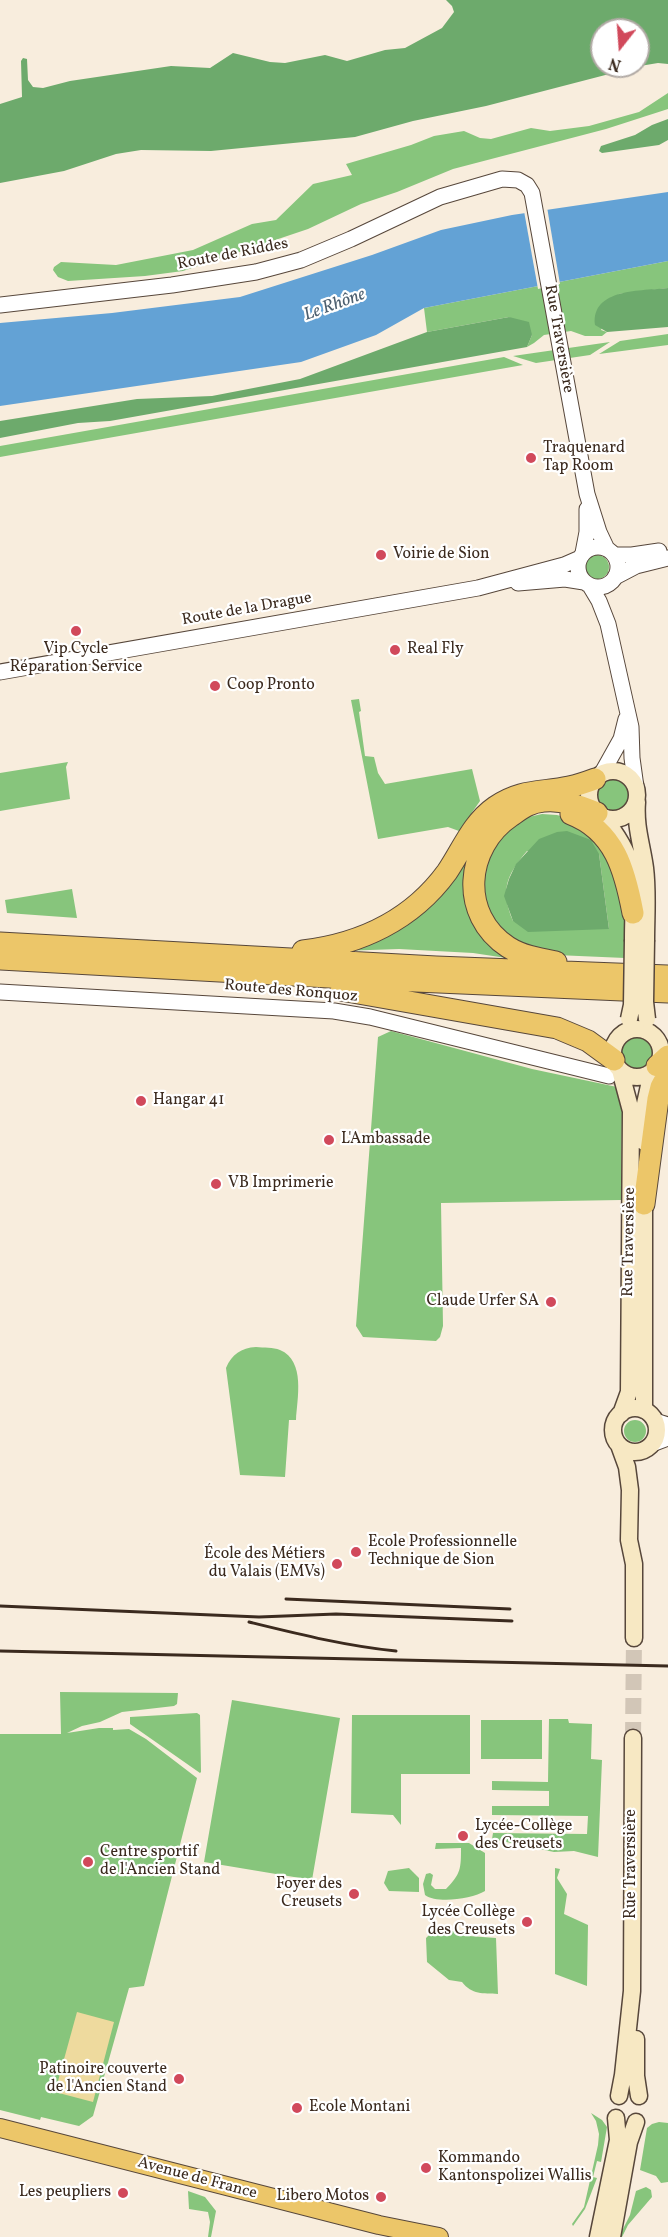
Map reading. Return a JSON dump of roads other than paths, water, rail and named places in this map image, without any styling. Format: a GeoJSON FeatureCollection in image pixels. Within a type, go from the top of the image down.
{"type":"FeatureCollection","features":[{"type":"Feature","properties":{"kind":"highway"},"geometry":{"type":"LineString","coordinates":[[239,957],[328,947],[379,930],[408,912],[430,892],[447,872],[478,823],[497,806],[525,792],[569,788],[598,776]]}},
{"type":"Feature","properties":{"kind":"highway"},"geometry":{"type":"LineString","coordinates":[[595,813],[566,802],[544,801],[528,805],[512,815],[490,835],[476,862],[473,892],[481,919],[502,943],[526,955],[560,962],[668,975]]}},
{"type":"Feature","properties":{"kind":"highway"},"geometry":{"type":"LineString","coordinates":[[512,815],[533,810],[556,810],[578,817],[594,827],[609,842],[619,857],[625,873],[633,913]]}},
{"type":"Feature","properties":{"kind":"highway"},"geometry":{"type":"LineString","coordinates":[[0,943],[239,957],[668,975]]}},
{"type":"Feature","properties":{"kind":"highway"},"geometry":{"type":"LineString","coordinates":[[0,959],[215,972],[668,992]]}},
{"type":"Feature","properties":{"kind":"highway"},"geometry":{"type":"LineString","coordinates":[[215,972],[358,993],[569,1031],[588,1041],[614,1069]]}},
{"type":"Feature","properties":{"kind":"highway"},"geometry":{"type":"LineString","coordinates":[[644,1204],[661,1067]]}},
{"type":"Feature","properties":{"kind":"main road"},"geometry":{"type":"LineString","coordinates":[[636,794],[628,776],[622,772],[608,771],[598,776],[591,784],[589,796],[595,813],[623,845],[631,864],[634,885],[633,913],[639,940],[647,1019],[661,1050],[661,1067],[638,1077],[614,1069],[612,1055],[614,1044],[629,1019],[632,1005],[639,940],[646,883],[637,832],[636,794]]}},
{"type":"Feature","properties":{"kind":"main road"},"geometry":{"type":"LineString","coordinates":[[595,813],[613,819],[623,817],[632,811],[636,794]]}},
{"type":"Feature","properties":{"kind":"main road"},"geometry":{"type":"LineString","coordinates":[[621,1034],[638,1028],[653,1035]]}},
{"type":"Feature","properties":{"kind":"main road","name":"Rue Traversière"},"geometry":{"type":"LineString","coordinates":[[614,1069],[631,1111],[629,1392],[621,1414]]}},
{"type":"Feature","properties":{"kind":"main road","name":"Rue Traversière"},"geometry":{"type":"LineString","coordinates":[[644,1204],[656,1419]]}},
{"type":"Feature","properties":{"kind":"main road"},"geometry":{"type":"LineString","coordinates":[[634,1564],[629,1540],[628,1476],[615,1438],[614,1427],[621,1414],[632,1409],[656,1419],[657,1434],[655,1444],[638,1473],[639,1536],[634,1564],[634,1638]]}},
{"type":"Feature","properties":{"kind":"main road"},"geometry":{"type":"LineString","coordinates":[[619,1445],[632,1452],[655,1444]]}},
{"type":"Feature","properties":{"kind":"main road","name":"Rue Traversière"},"geometry":{"type":"LineString","coordinates":[[619,2096],[632,1990],[633,1738]]}},
{"type":"Feature","properties":{"kind":"main road","name":"Rue Traversière"},"geometry":{"type":"LineString","coordinates":[[632,1990],[639,2096]]}},
{"type":"Feature","properties":{"kind":"main road"},"geometry":{"type":"LineString","coordinates":[[598,2237],[618,2140],[613,2106],[619,2096],[629,2093],[639,2096],[645,2110],[636,2122],[629,2142],[612,2237]]}},
{"type":"Feature","properties":{"kind":"main road"},"geometry":{"type":"LineString","coordinates":[[616,2118],[628,2124],[636,2122]]}},
{"type":"Feature","properties":{"kind":"main road","name":"Avenue de France"},"geometry":{"type":"LineString","coordinates":[[0,2128],[395,2229],[440,2237]]}},
{"type":"Feature","properties":{"kind":"main road","name":"Avenue de France"},"geometry":{"type":"LineString","coordinates":[[395,2229],[416,2237]]}},
{"type":"Feature","properties":{"kind":"street","name":"Route de Riddes"},"geometry":{"type":"LineString","coordinates":[[0,305],[172,285],[256,272],[301,260],[440,197],[502,178],[518,180],[527,185]]}},
{"type":"Feature","properties":{"kind":"street","name":"Rue Traversière"},"geometry":{"type":"LineString","coordinates":[[527,185],[534,202],[587,494],[599,532],[610,552]]}},
{"type":"Feature","properties":{"kind":"street","name":"Rue Traversière"},"geometry":{"type":"LineString","coordinates":[[581,555],[587,532],[587,494]]}},
{"type":"Feature","properties":{"kind":"street"},"geometry":{"type":"LineString","coordinates":[[636,794],[631,727],[608,624],[599,601],[578,570],[581,555],[597,547],[610,552],[632,555],[668,549]]}},
{"type":"Feature","properties":{"kind":"street"},"geometry":{"type":"LineString","coordinates":[[608,624],[608,597],[618,566],[610,552]]}},
{"type":"Feature","properties":{"kind":"street","name":"Route de la Drague"},"geometry":{"type":"LineString","coordinates":[[500,583],[525,574],[564,565],[581,555]]}},
{"type":"Feature","properties":{"kind":"street"},"geometry":{"type":"LineString","coordinates":[[587,584],[602,587],[636,566],[668,558]]}},
{"type":"Feature","properties":{"kind":"street","name":"Route de la Drague"},"geometry":{"type":"LineString","coordinates":[[0,672],[500,583],[565,579],[587,584]]}},
{"type":"Feature","properties":{"kind":"street"},"geometry":{"type":"LineString","coordinates":[[598,776],[621,739],[626,720],[626,701]]}},
{"type":"Feature","properties":{"kind":"street","name":"Route des Ronquoz"},"geometry":{"type":"LineString","coordinates":[[0,992],[334,1011],[614,1069]]}},
{"type":"Feature","properties":{"kind":"water","name":"Le Rhône"},"geometry":{"type":"Polygon","coordinates":[[[668,192],[668,261],[424,308],[376,335],[301,362],[0,406],[0,323],[112,313],[240,297],[372,255],[441,230],[512,215],[668,192]]]}},
{"type":"Feature","properties":{"kind":"tunnel"},"geometry":{"type":"LineString","coordinates":[[611,1077],[628,1080],[662,1079]]}},
{"type":"Feature","properties":{"kind":"tunnel"},"geometry":{"type":"LineString","coordinates":[[633,1738],[634,1638]]}},
{"type":"Feature","properties":{"kind":"railway"},"geometry":{"type":"LineString","coordinates":[[286,1599],[510,1609]]}},
{"type":"Feature","properties":{"kind":"railway"},"geometry":{"type":"LineString","coordinates":[[0,1606],[259,1617],[336,1614],[512,1621]]}},
{"type":"Feature","properties":{"kind":"railway"},"geometry":{"type":"LineString","coordinates":[[249,1622],[340,1643],[396,1651]]}},
{"type":"Feature","properties":{"kind":"railway"},"geometry":{"type":"LineString","coordinates":[[0,1651],[668,1666]]}},
{"type":"Feature","properties":{"kind":"place","name":"Traquenard Tap Room"},"geometry":{"type":"Point","coordinates":[531,458]}},
{"type":"Feature","properties":{"kind":"place","name":"Voirie de Sion"},"geometry":{"type":"Point","coordinates":[381,555]}},
{"type":"Feature","properties":{"kind":"place","name":"Vip Cycle Réparation Service"},"geometry":{"type":"Point","coordinates":[76,631]}},
{"type":"Feature","properties":{"kind":"place","name":"Real Fly"},"geometry":{"type":"Point","coordinates":[395,650]}},
{"type":"Feature","properties":{"kind":"place","name":"Coop Pronto"},"geometry":{"type":"Point","coordinates":[215,686]}},
{"type":"Feature","properties":{"kind":"place","name":"Hangar 41"},"geometry":{"type":"Point","coordinates":[141,1101]}},
{"type":"Feature","properties":{"kind":"place","name":"L'Ambassade"},"geometry":{"type":"Point","coordinates":[329,1140]}},
{"type":"Feature","properties":{"kind":"place","name":"VB Imprimerie"},"geometry":{"type":"Point","coordinates":[216,1184]}},
{"type":"Feature","properties":{"kind":"place","name":"Claude Urfer SA"},"geometry":{"type":"Point","coordinates":[551,1302]}},
{"type":"Feature","properties":{"kind":"place","name":"Ecole Professionnelle Technique de Sion"},"geometry":{"type":"Point","coordinates":[356,1552]}},
{"type":"Feature","properties":{"kind":"place","name":"École des Métiers du Valais (EMVs)"},"geometry":{"type":"Point","coordinates":[337,1564]}},
{"type":"Feature","properties":{"kind":"place","name":"Lycée-Collège des Creusets"},"geometry":{"type":"Point","coordinates":[463,1836]}},
{"type":"Feature","properties":{"kind":"place","name":"Centre sportif de l'Ancien Stand"},"geometry":{"type":"Point","coordinates":[88,1862]}},
{"type":"Feature","properties":{"kind":"place","name":"Foyer des Creusets"},"geometry":{"type":"Point","coordinates":[354,1894]}},
{"type":"Feature","properties":{"kind":"place","name":"Lycée Collège des Creusets"},"geometry":{"type":"Point","coordinates":[527,1922]}},
{"type":"Feature","properties":{"kind":"place","name":"Patinoire couverte de l'Ancien Stand"},"geometry":{"type":"Point","coordinates":[179,2079]}},
{"type":"Feature","properties":{"kind":"place","name":"Ecole Montani"},"geometry":{"type":"Point","coordinates":[297,2108]}},
{"type":"Feature","properties":{"kind":"place","name":"Kommando Kantonspolizei Wallis"},"geometry":{"type":"Point","coordinates":[426,2168]}},
{"type":"Feature","properties":{"kind":"place","name":"Les peupliers"},"geometry":{"type":"Point","coordinates":[123,2193]}},
{"type":"Feature","properties":{"kind":"place","name":"Libero Motos"},"geometry":{"type":"Point","coordinates":[381,2197]}}]}
